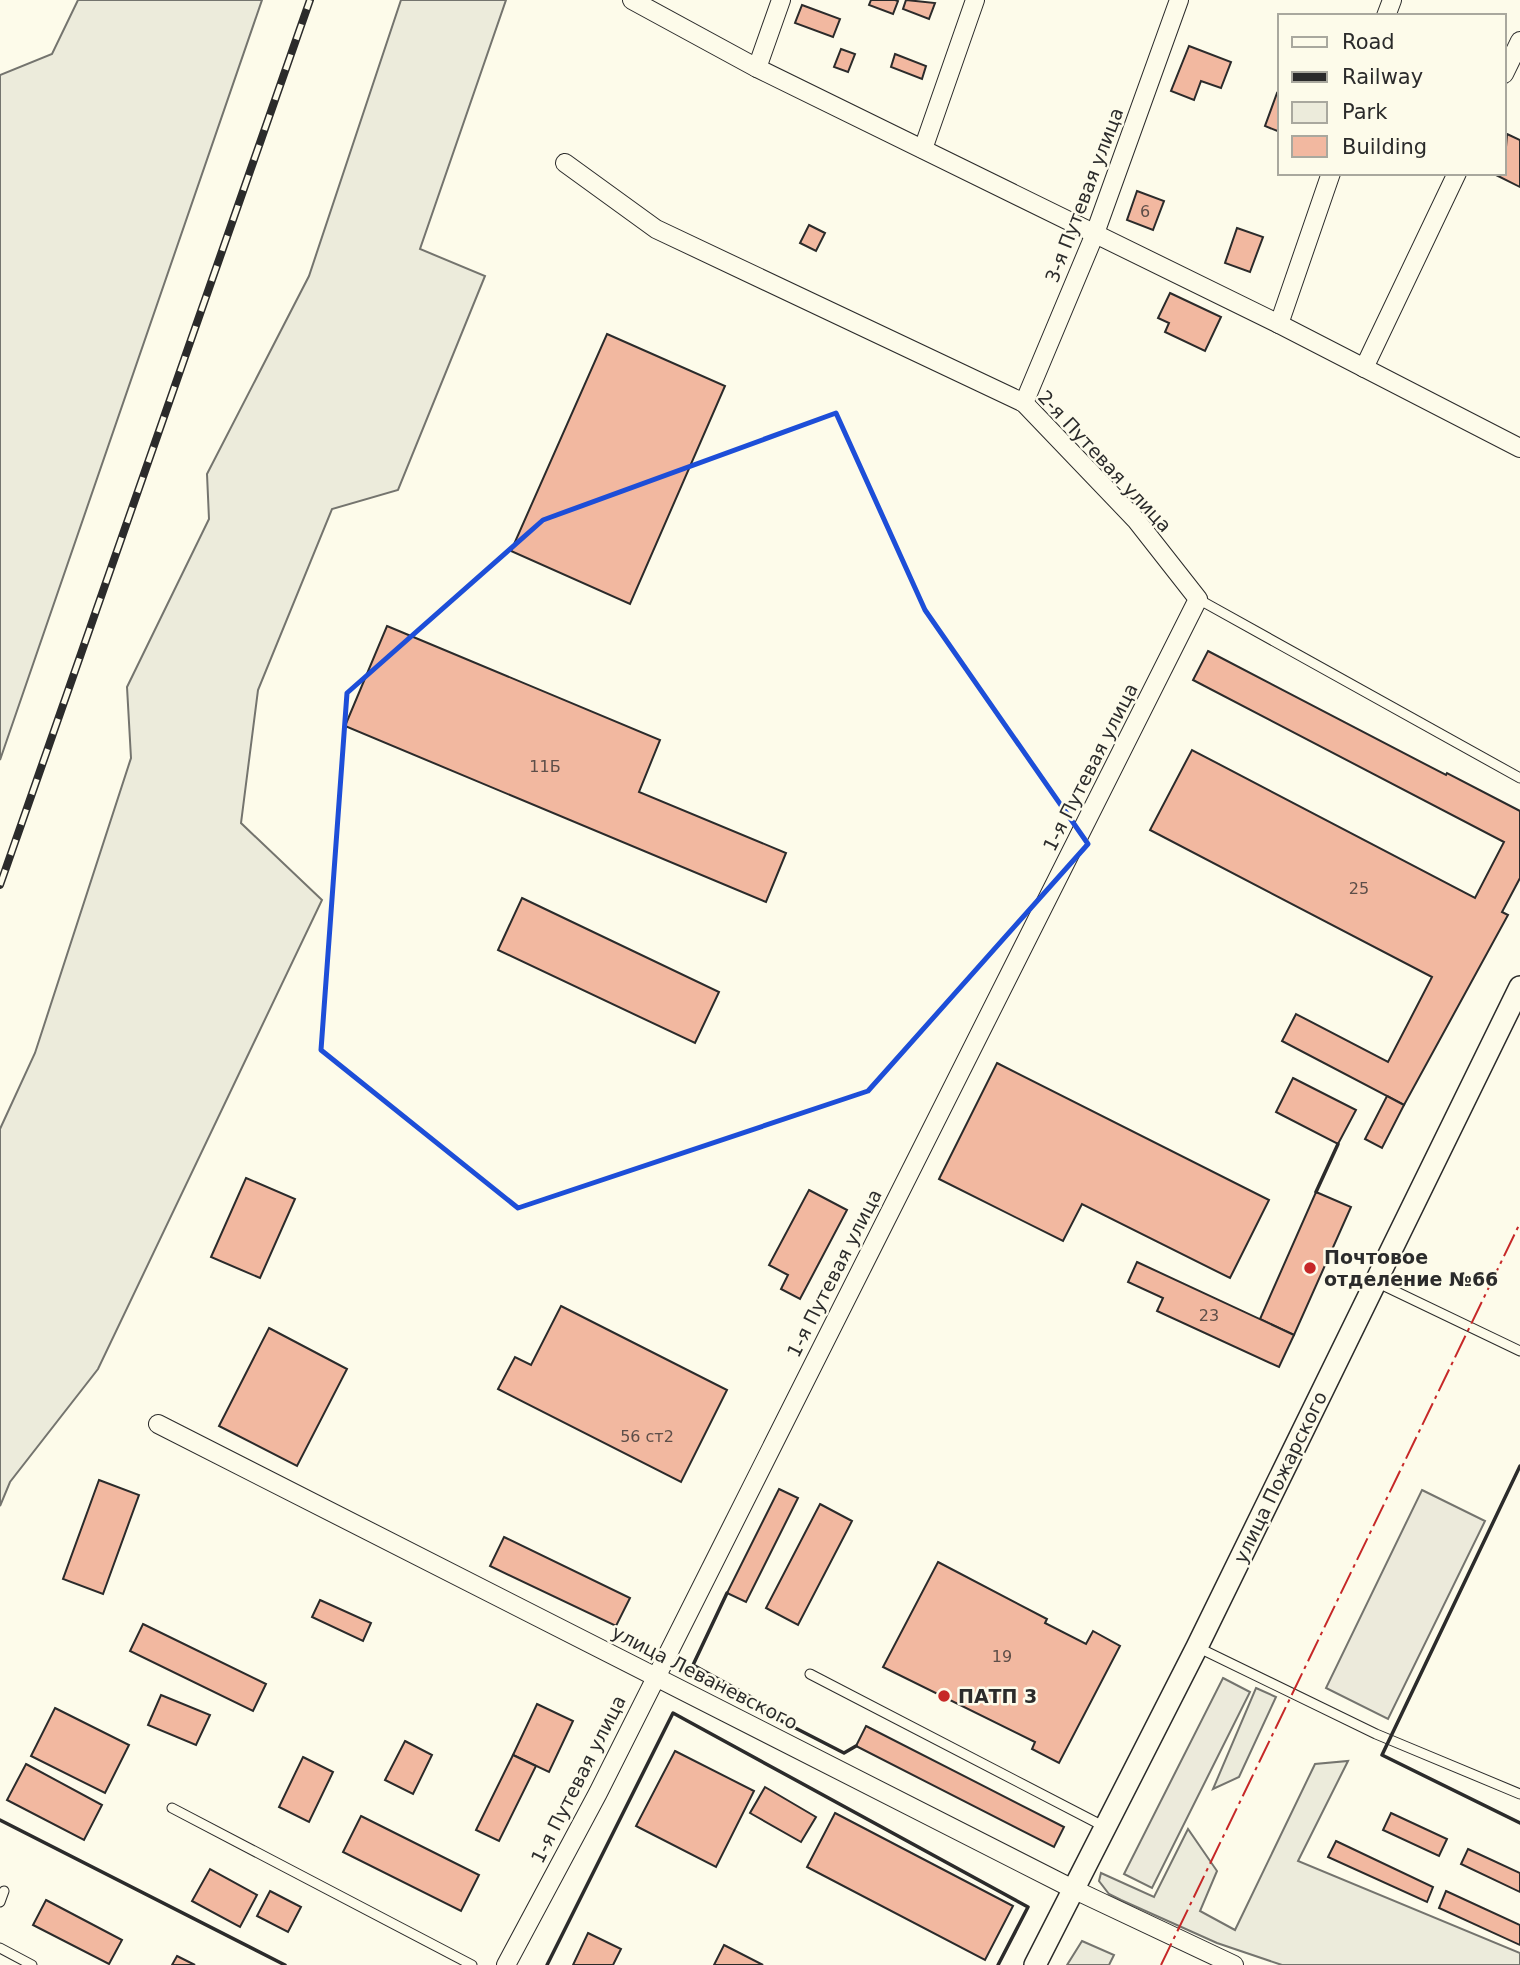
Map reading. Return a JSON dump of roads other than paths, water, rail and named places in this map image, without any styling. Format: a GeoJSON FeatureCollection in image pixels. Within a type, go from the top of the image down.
{"type":"FeatureCollection","features":[{"type":"Feature","properties":{"kind":"street"},"geometry":{"type":"LineString","coordinates":[[632,0],[757,68],[1094,236],[1279,324],[1520,448]]}},
{"type":"Feature","properties":{"kind":"street"},"geometry":{"type":"LineString","coordinates":[[757,68],[781,0]]}},
{"type":"Feature","properties":{"kind":"street"},"geometry":{"type":"LineString","coordinates":[[923,149],[975,0]]}},
{"type":"Feature","properties":{"kind":"street","name":"3-я Путевая улица"},"geometry":{"type":"LineString","coordinates":[[1024,403],[1094,236],[1179,0]]}},
{"type":"Feature","properties":{"kind":"street"},"geometry":{"type":"LineString","coordinates":[[1506,70],[1520,41]]}},
{"type":"Feature","properties":{"kind":"street","name":"2-я Путевая улица"},"geometry":{"type":"LineString","coordinates":[[565,163],[656,229],[1024,403],[1136,520],[1198,599]]}},
{"type":"Feature","properties":{"kind":"street"},"geometry":{"type":"LineString","coordinates":[[1279,324],[1330,175]]}},
{"type":"Feature","properties":{"kind":"street"},"geometry":{"type":"LineString","coordinates":[[1364,368],[1456,175]]}},
{"type":"Feature","properties":{"kind":"street","name":"1-я Путевая улица"},"geometry":{"type":"LineString","coordinates":[[506,1965],[598,1793],[654,1675],[1198,599]]}},
{"type":"Feature","properties":{"kind":"street","name":"улица Пожарского"},"geometry":{"type":"LineString","coordinates":[[1035,1965],[1197,1647],[1520,986]]}},
{"type":"Feature","properties":{"kind":"street","name":"улица Леваневского"},"geometry":{"type":"LineString","coordinates":[[158,1424],[1073,1889],[1204,1959],[1234,1965]]}},
{"type":"Feature","properties":{"kind":"lane","name":"2-я Путевая улица"},"geometry":{"type":"LineString","coordinates":[[1198,599],[1520,778]]}},
{"type":"Feature","properties":{"kind":"lane"},"geometry":{"type":"LineString","coordinates":[[1376,1282],[1520,1351]]}},
{"type":"Feature","properties":{"kind":"lane"},"geometry":{"type":"LineString","coordinates":[[1197,1647],[1376,1734],[1520,1794]]}},
{"type":"Feature","properties":{"kind":"lane"},"geometry":{"type":"LineString","coordinates":[[810,1674],[1105,1827]]}},
{"type":"Feature","properties":{"kind":"lane"},"geometry":{"type":"LineString","coordinates":[[172,1808],[472,1965]]}},
{"type":"Feature","properties":{"kind":"lane"},"geometry":{"type":"LineString","coordinates":[[0,1902],[4,1891]]}},
{"type":"Feature","properties":{"kind":"lane"},"geometry":{"type":"LineString","coordinates":[[0,1948],[32,1965]]}},
{"type":"Feature","properties":{"kind":"railway"},"geometry":{"type":"LineString","coordinates":[[0,885],[310,0]]}},
{"type":"Feature","properties":{"kind":"place","name":"Почтовое отделение №66"},"geometry":{"type":"Point","coordinates":[1310,1268]}},
{"type":"Feature","properties":{"kind":"place","name":"ПАТП 3"},"geometry":{"type":"Point","coordinates":[944,1696]}}]}
